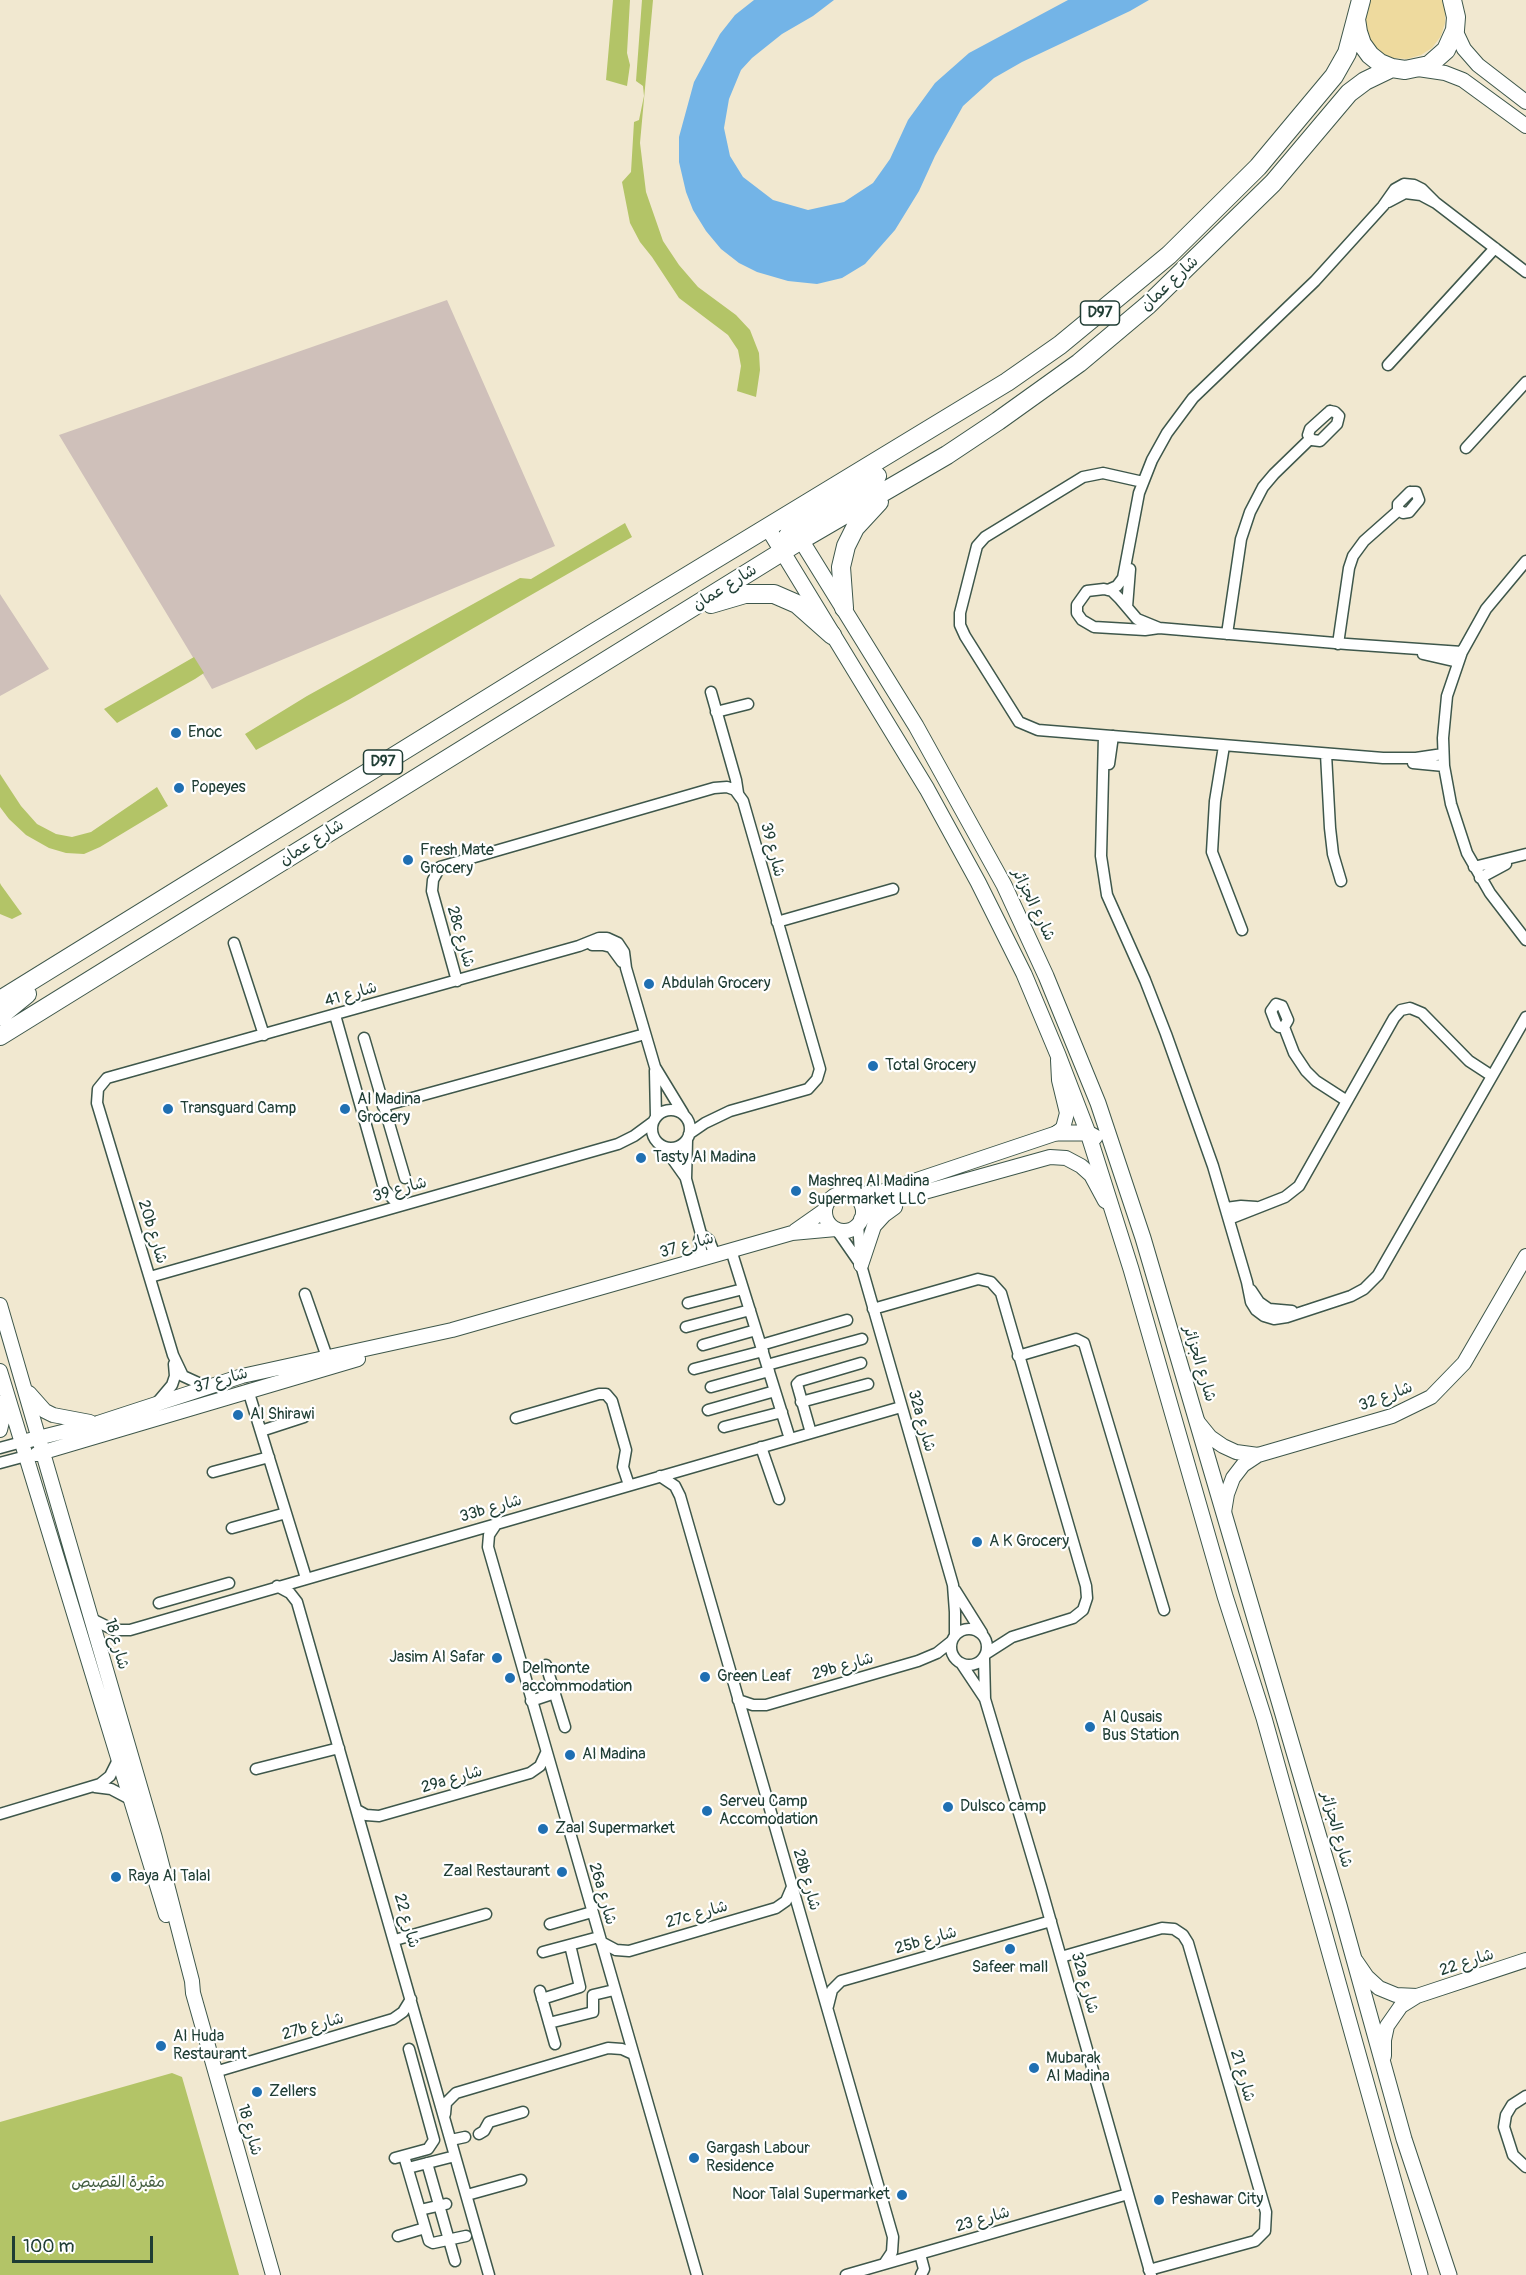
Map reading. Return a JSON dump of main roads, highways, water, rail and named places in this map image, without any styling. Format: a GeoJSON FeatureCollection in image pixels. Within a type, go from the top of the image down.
{"type":"FeatureCollection","features":[{"type":"Feature","properties":{"kind":"main road","name":"شارع عمان"},"geometry":{"type":"LineString","coordinates":[[0,1035],[687,611],[784,532],[934,426],[1007,382],[1060,345],[1145,277],[1191,235],[1258,167],[1334,76],[1347,53],[1361,0]]}},
{"type":"Feature","properties":{"kind":"main road"},"geometry":{"type":"LineString","coordinates":[[1356,19],[1362,44],[1370,55],[1380,63],[1392,68],[1418,69],[1438,58],[1446,50],[1455,30],[1456,17],[1452,0]]}},
{"type":"Feature","properties":{"kind":"main road","name":"شارع عمان"},"geometry":{"type":"LineString","coordinates":[[0,1000],[388,759],[784,532],[891,487],[998,421],[1071,369],[1170,285],[1253,203],[1312,139],[1349,93],[1374,76],[1392,68]]}},
{"type":"Feature","properties":{"kind":"main road"},"geometry":{"type":"LineString","coordinates":[[844,608],[841,567],[846,546],[855,528],[891,487]]}},
{"type":"Feature","properties":{"kind":"main road"},"geometry":{"type":"LineString","coordinates":[[646,636],[664,615],[784,532],[832,635],[922,780],[978,882],[1024,974],[1088,1133],[1117,1221],[1225,1596],[1267,1729],[1420,2275]]}},
{"type":"Feature","properties":{"kind":"main road","name":"شارع الجزائر"},"geometry":{"type":"LineString","coordinates":[[784,532],[844,608],[962,807],[1004,885],[1046,976],[1098,1103],[1143,1238],[1353,1956],[1404,2139],[1449,2275]]}},
{"type":"Feature","properties":{"kind":"main road"},"geometry":{"type":"LineString","coordinates":[[687,611],[745,594],[774,594],[797,604],[832,635]]}},
{"type":"Feature","properties":{"kind":"main road"},"geometry":{"type":"LineString","coordinates":[[0,1016],[25,996],[43,974]]}},
{"type":"Feature","properties":{"kind":"main road"},"geometry":{"type":"LineString","coordinates":[[1057,1133],[1088,1133],[1100,1143],[1136,1244],[1173,1367],[1185,1383]]}},
{"type":"Feature","properties":{"kind":"main road"},"geometry":{"type":"LineString","coordinates":[[1409,2275],[1410,2241]]}},
{"type":"Feature","properties":{"kind":"water"},"geometry":{"type":"Polygon","coordinates":[[[754,0],[834,0],[813,16],[782,34],[741,70],[729,99],[724,128],[730,156],[743,177],[773,200],[808,210],[844,202],[873,183],[890,159],[908,120],[935,83],[969,53],[1068,0],[1149,0],[994,78],[963,106],[935,156],[919,191],[895,230],[865,264],[842,278],[817,284],[788,281],[757,272],[739,263],[721,249],[693,210],[679,162],[679,137],[694,82],[720,34],[735,15],[754,0]]]}},
{"type":"Feature","properties":{"kind":"place","name":"Enoc"},"geometry":{"type":"Point","coordinates":[176,733]}},
{"type":"Feature","properties":{"kind":"place","name":"Popeyes"},"geometry":{"type":"Point","coordinates":[179,788]}},
{"type":"Feature","properties":{"kind":"place","name":"Fresh Mate Grocery"},"geometry":{"type":"Point","coordinates":[408,860]}},
{"type":"Feature","properties":{"kind":"place","name":"Abdulah Grocery"},"geometry":{"type":"Point","coordinates":[649,984]}},
{"type":"Feature","properties":{"kind":"place","name":"Total Grocery"},"geometry":{"type":"Point","coordinates":[873,1066]}},
{"type":"Feature","properties":{"kind":"place","name":"Transguard Camp"},"geometry":{"type":"Point","coordinates":[168,1109]}},
{"type":"Feature","properties":{"kind":"place","name":"Al Madina Grocery"},"geometry":{"type":"Point","coordinates":[345,1109]}},
{"type":"Feature","properties":{"kind":"place","name":"Tasty Al Madina"},"geometry":{"type":"Point","coordinates":[641,1158]}},
{"type":"Feature","properties":{"kind":"place","name":"Mashreq Al Madina Supermarket LLC"},"geometry":{"type":"Point","coordinates":[796,1191]}},
{"type":"Feature","properties":{"kind":"place","name":"Al Shirawi"},"geometry":{"type":"Point","coordinates":[238,1415]}},
{"type":"Feature","properties":{"kind":"place","name":"A K Grocery"},"geometry":{"type":"Point","coordinates":[977,1542]}},
{"type":"Feature","properties":{"kind":"place","name":"Jasim Al Safar"},"geometry":{"type":"Point","coordinates":[497,1658]}},
{"type":"Feature","properties":{"kind":"place","name":"Green Leaf"},"geometry":{"type":"Point","coordinates":[705,1677]}},
{"type":"Feature","properties":{"kind":"place","name":"Delmonte accommodation"},"geometry":{"type":"Point","coordinates":[510,1678]}},
{"type":"Feature","properties":{"kind":"place","name":"Al Qusais Bus Station"},"geometry":{"type":"Point","coordinates":[1090,1727]}},
{"type":"Feature","properties":{"kind":"place","name":"Al Madina"},"geometry":{"type":"Point","coordinates":[570,1755]}},
{"type":"Feature","properties":{"kind":"place","name":"Dulsco camp"},"geometry":{"type":"Point","coordinates":[948,1807]}},
{"type":"Feature","properties":{"kind":"place","name":"Serveu Camp Accomodation"},"geometry":{"type":"Point","coordinates":[707,1811]}},
{"type":"Feature","properties":{"kind":"place","name":"Zaal Supermarket"},"geometry":{"type":"Point","coordinates":[543,1829]}},
{"type":"Feature","properties":{"kind":"place","name":"Zaal Restaurant"},"geometry":{"type":"Point","coordinates":[562,1872]}},
{"type":"Feature","properties":{"kind":"place","name":"Raya Al Talal"},"geometry":{"type":"Point","coordinates":[116,1877]}},
{"type":"Feature","properties":{"kind":"place","name":"Safeer mall"},"geometry":{"type":"Point","coordinates":[1010,1949]}},
{"type":"Feature","properties":{"kind":"place","name":"Al Huda Restaurant"},"geometry":{"type":"Point","coordinates":[161,2046]}},
{"type":"Feature","properties":{"kind":"place","name":"Mubarak Al Madina"},"geometry":{"type":"Point","coordinates":[1034,2068]}},
{"type":"Feature","properties":{"kind":"place","name":"Zellers"},"geometry":{"type":"Point","coordinates":[257,2092]}},
{"type":"Feature","properties":{"kind":"place","name":"Gargash Labour Residence"},"geometry":{"type":"Point","coordinates":[694,2158]}},
{"type":"Feature","properties":{"kind":"place","name":"Noor Talal Supermarket"},"geometry":{"type":"Point","coordinates":[902,2195]}},
{"type":"Feature","properties":{"kind":"place","name":"Peshawar City"},"geometry":{"type":"Point","coordinates":[1159,2200]}},
{"type":"Feature","properties":{"kind":"park label","name":"مقبرة القصيص"},"geometry":{"type":"Point","coordinates":[118,2183]}}]}
